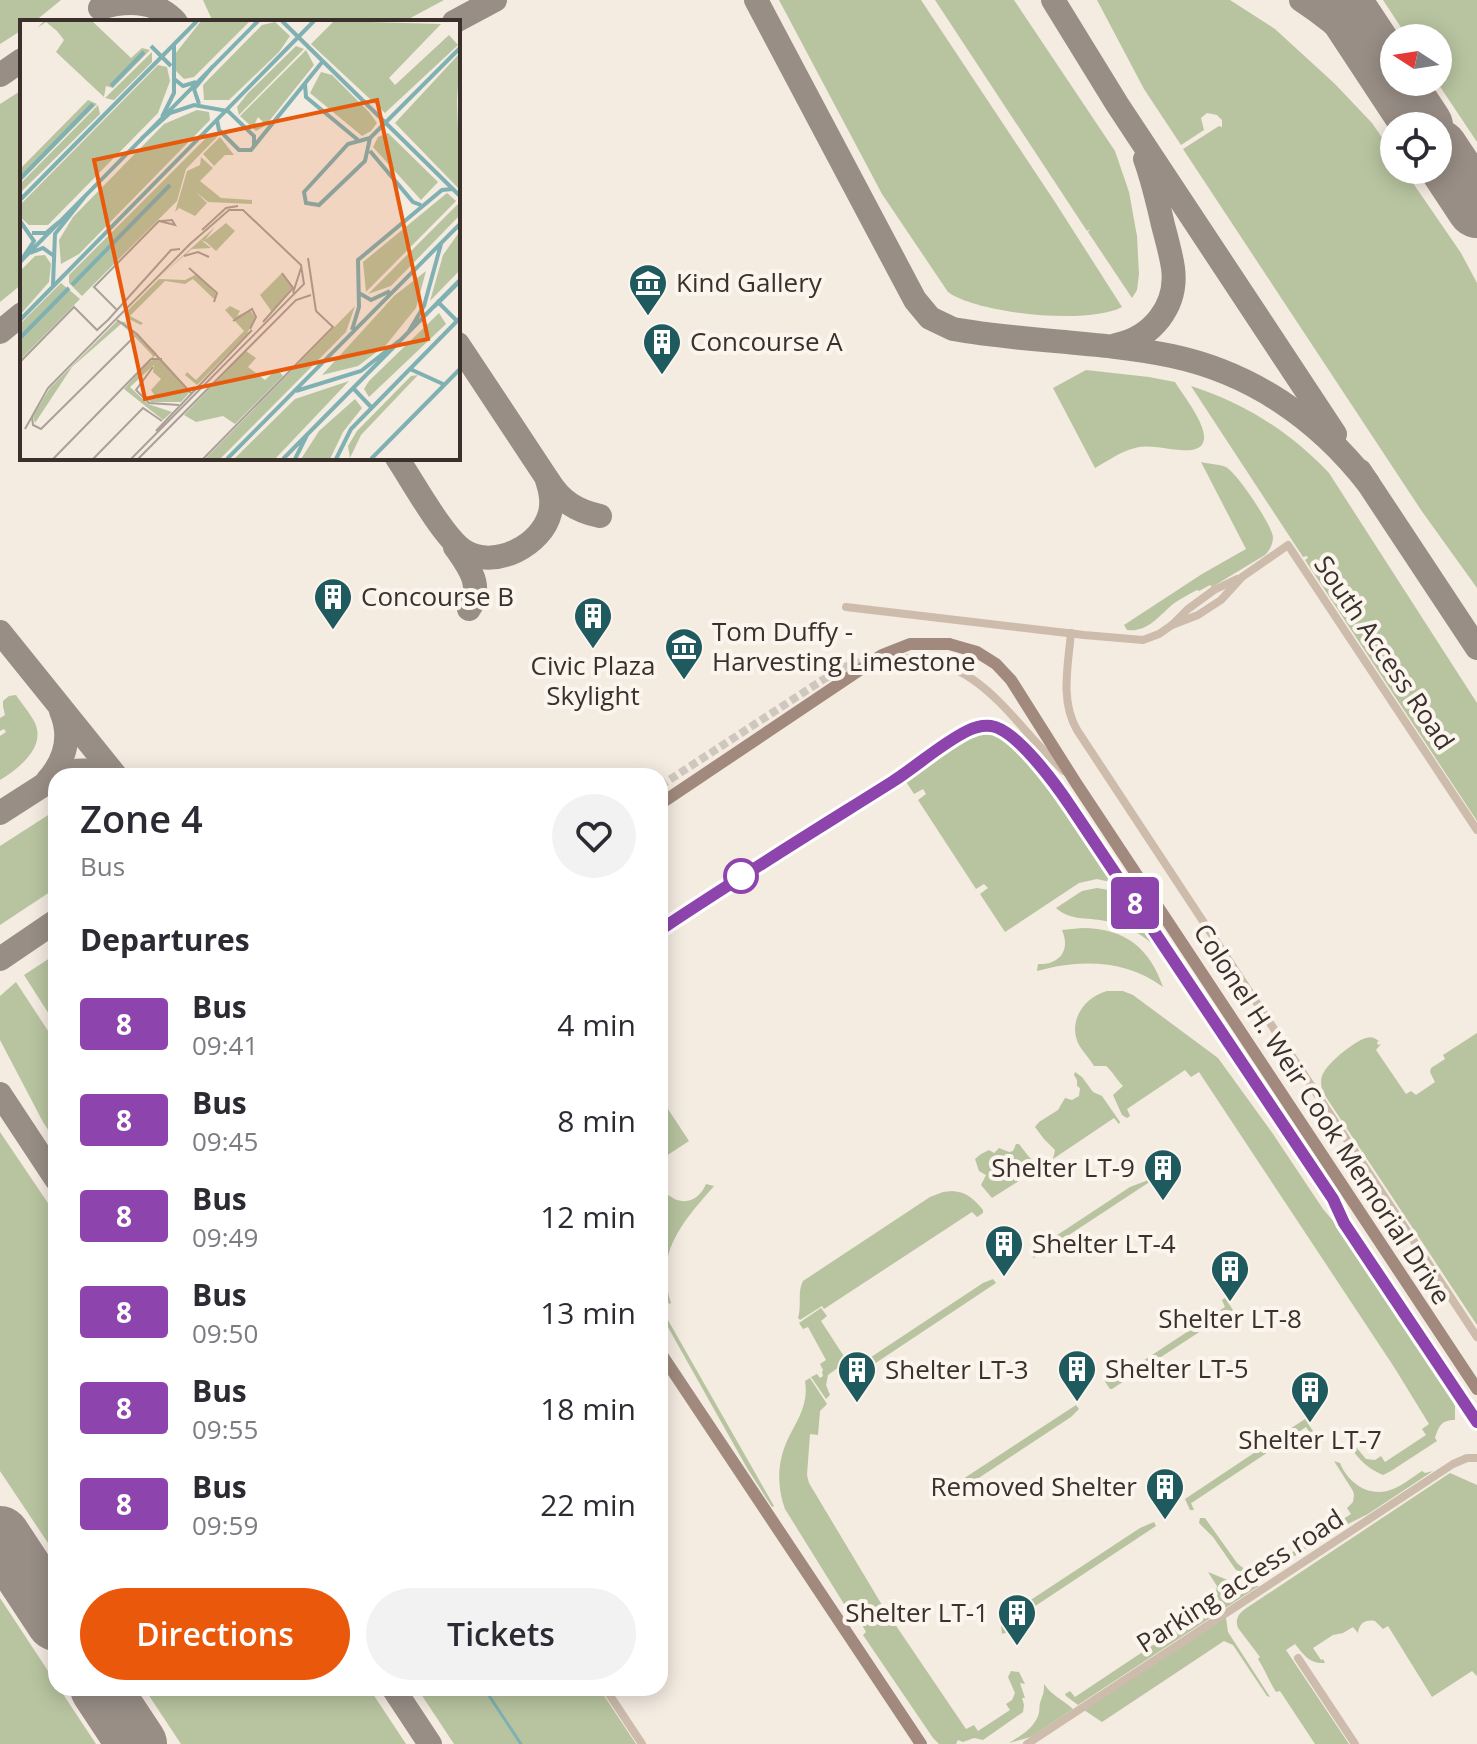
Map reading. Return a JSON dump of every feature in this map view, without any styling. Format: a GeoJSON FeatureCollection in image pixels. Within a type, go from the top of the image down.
{"type":"FeatureCollection","features":[{"type":"Feature","properties":{"kind":"street","name":"South Access Road"},"geometry":{"type":"LineString","coordinates":[[846,607],[1143,640],[1172,625],[1214,590],[1242,577],[1288,545],[1477,830]]}},
{"type":"Feature","properties":{"kind":"street"},"geometry":{"type":"LineString","coordinates":[[1071,633],[1066,703],[1072,722],[1477,1337]]}},
{"type":"Feature","properties":{"kind":"street","name":"Colonel H. Weir Cook Memorial Drive"},"geometry":{"type":"LineString","coordinates":[[668,799],[882,655],[910,644],[949,644],[977,652],[1005,672],[1477,1389]]}},
{"type":"Feature","properties":{"kind":"street"},"geometry":{"type":"LineString","coordinates":[[900,658],[943,663],[972,677],[1076,783]]}},
{"type":"Feature","properties":{"kind":"street"},"geometry":{"type":"LineString","coordinates":[[1344,1223],[1477,1423]]}},
{"type":"Feature","properties":{"kind":"street"},"geometry":{"type":"LineString","coordinates":[[668,1364],[921,1744]]}},
{"type":"Feature","properties":{"kind":"street","name":"Parking access road"},"geometry":{"type":"LineString","coordinates":[[1027,1744],[1453,1464],[1467,1458],[1477,1458]]}},
{"type":"Feature","properties":{"kind":"street"},"geometry":{"type":"LineString","coordinates":[[1298,1658],[1355,1744]]}},
{"type":"Feature","properties":{"kind":"street"},"geometry":{"type":"LineString","coordinates":[[610,1696],[642,1744]]}},
{"type":"Feature","properties":{"kind":"green space"},"geometry":{"type":"Polygon","coordinates":[[[0,0],[61,0],[36,20],[20,20],[20,31],[0,44],[0,0]]]}},
{"type":"Feature","properties":{"kind":"green space"},"geometry":{"type":"Polygon","coordinates":[[[203,0],[444,0],[407,20],[212,20],[203,0]]]}},
{"type":"Feature","properties":{"kind":"green space"},"geometry":{"type":"Polygon","coordinates":[[[779,0],[921,0],[1122,307],[1085,315],[1034,314],[983,306],[948,292],[882,194],[779,0]]]}},
{"type":"Feature","properties":{"kind":"green space"},"geometry":{"type":"Polygon","coordinates":[[[935,0],[1014,0],[1115,151],[1129,192],[1137,236],[1139,274],[1137,290],[1132,298],[1088,232],[1090,229],[1087,231],[935,0]]]}},
{"type":"Feature","properties":{"kind":"green space"},"geometry":{"type":"Polygon","coordinates":[[[1097,0],[1230,0],[1275,29],[1372,123],[1380,135],[1380,184],[1414,184],[1461,253],[1477,283],[1477,588],[1421,510],[1183,149],[1222,127],[1222,120],[1217,115],[1207,113],[1201,118],[1204,130],[1181,145],[1144,89],[1097,0]]]}},
{"type":"Feature","properties":{"kind":"green space"},"geometry":{"type":"Polygon","coordinates":[[[1383,0],[1477,0],[1477,142],[1446,96],[1452,96],[1452,24],[1399,24],[1383,0]]]}},
{"type":"Feature","properties":{"kind":"green space"},"geometry":{"type":"Polygon","coordinates":[[[20,91],[20,286],[0,302],[0,104],[20,91]]]}},
{"type":"Feature","properties":{"kind":"green space"},"geometry":{"type":"Polygon","coordinates":[[[1086,370],[1175,382],[1201,425],[1203,444],[1195,449],[1180,450],[1146,446],[1135,448],[1095,468],[1053,388],[1086,370]]]}},
{"type":"Feature","properties":{"kind":"green space"},"geometry":{"type":"Polygon","coordinates":[[[1191,386],[1230,401],[1266,420],[1299,444],[1329,473],[1477,703],[1477,821],[1305,560],[1307,556],[1303,557],[1191,386]]]}},
{"type":"Feature","properties":{"kind":"green space"},"geometry":{"type":"Polygon","coordinates":[[[1201,462],[1226,467],[1238,479],[1271,531],[1271,547],[1265,555],[1212,587],[1197,590],[1179,600],[1147,626],[1127,630],[1124,625],[1246,549],[1201,462]]]}},
{"type":"Feature","properties":{"kind":"green space"},"geometry":{"type":"Polygon","coordinates":[[[16,695],[35,723],[37,741],[29,756],[0,780],[0,736],[6,732],[4,729],[0,731],[0,718],[5,715],[3,701],[16,695]]]}},
{"type":"Feature","properties":{"kind":"green space"},"geometry":{"type":"Polygon","coordinates":[[[996,731],[1008,738],[1048,782],[1067,805],[1119,884],[1097,879],[1079,883],[1005,932],[980,894],[988,888],[984,884],[976,889],[918,800],[926,794],[923,789],[914,794],[905,780],[970,734],[996,731]]]}},
{"type":"Feature","properties":{"kind":"green space"},"geometry":{"type":"Polygon","coordinates":[[[48,815],[48,893],[0,925],[0,846],[48,815]]]}},
{"type":"Feature","properties":{"kind":"green space"},"geometry":{"type":"Polygon","coordinates":[[[1097,888],[1109,890],[1120,898],[1162,951],[1121,925],[1073,917],[1056,908],[1082,891],[1097,888]]]}},
{"type":"Feature","properties":{"kind":"green space"},"geometry":{"type":"Polygon","coordinates":[[[1082,928],[1111,932],[1134,943],[1151,962],[1163,987],[1118,966],[1069,964],[1037,971],[1038,964],[1052,962],[1061,955],[1065,944],[1062,930],[1082,928]]]}},
{"type":"Feature","properties":{"kind":"green space"},"geometry":{"type":"Polygon","coordinates":[[[48,959],[48,1012],[24,975],[48,959]]]}},
{"type":"Feature","properties":{"kind":"green space"},"geometry":{"type":"Polygon","coordinates":[[[16,982],[48,1031],[48,1130],[0,1040],[0,996],[16,982]]]}},
{"type":"Feature","properties":{"kind":"green space"},"geometry":{"type":"Polygon","coordinates":[[[1107,991],[1123,991],[1133,995],[1218,1058],[1323,1209],[1349,1240],[1450,1395],[1455,1406],[1455,1420],[1441,1424],[1435,1438],[1437,1441],[1383,1475],[1367,1466],[1354,1452],[1356,1447],[1366,1459],[1375,1460],[1381,1456],[1385,1462],[1426,1435],[1422,1429],[1429,1424],[1199,1072],[1191,1077],[1185,1070],[1127,1109],[1130,1116],[1122,1115],[1113,1095],[1123,1086],[1106,1066],[1094,1066],[1079,1045],[1075,1028],[1085,1005],[1107,991]]]}},
{"type":"Feature","properties":{"kind":"green space"},"geometry":{"type":"Polygon","coordinates":[[[1477,1033],[1477,1325],[1322,1091],[1321,1081],[1324,1072],[1337,1057],[1356,1043],[1371,1037],[1379,1041],[1378,1045],[1381,1044],[1376,1050],[1406,1094],[1411,1091],[1416,1095],[1435,1082],[1431,1068],[1445,1059],[1443,1055],[1477,1033]]]}},
{"type":"Feature","properties":{"kind":"green space"},"geometry":{"type":"Polygon","coordinates":[[[1075,1072],[1093,1092],[1102,1096],[1120,1122],[1114,1118],[1053,1159],[1055,1150],[1035,1127],[1058,1110],[1065,1098],[1072,1100],[1079,1096],[1075,1072]]]}},
{"type":"Feature","properties":{"kind":"green space"},"geometry":{"type":"Polygon","coordinates":[[[668,1109],[689,1141],[668,1155],[668,1109]]]}},
{"type":"Feature","properties":{"kind":"green space"},"geometry":{"type":"Polygon","coordinates":[[[0,1132],[48,1203],[48,1543],[0,1471],[0,1132]]]}},
{"type":"Feature","properties":{"kind":"green space"},"geometry":{"type":"Polygon","coordinates":[[[1016,1144],[1041,1167],[992,1198],[981,1185],[986,1175],[979,1171],[975,1159],[989,1150],[994,1153],[999,1148],[1013,1151],[1016,1144]]]}},
{"type":"Feature","properties":{"kind":"green space"},"geometry":{"type":"Polygon","coordinates":[[[1151,1179],[1157,1181],[1157,1185],[1151,1181],[1034,1258],[1030,1253],[1130,1187],[1151,1179]]]}},
{"type":"Feature","properties":{"kind":"green space"},"geometry":{"type":"Polygon","coordinates":[[[706,1184],[714,1186],[682,1225],[668,1258],[668,1194],[677,1200],[688,1201],[706,1184]]]}},
{"type":"Feature","properties":{"kind":"green space"},"geometry":{"type":"Polygon","coordinates":[[[952,1191],[970,1197],[983,1213],[977,1217],[972,1212],[824,1309],[822,1306],[800,1320],[798,1318],[803,1281],[930,1197],[952,1191]]]}},
{"type":"Feature","properties":{"kind":"green space"},"geometry":{"type":"Polygon","coordinates":[[[993,1279],[996,1283],[844,1384],[842,1381],[853,1369],[993,1279]]]}},
{"type":"Feature","properties":{"kind":"green space"},"geometry":{"type":"Polygon","coordinates":[[[1225,1298],[1233,1310],[1110,1389],[1105,1377],[1111,1382],[1225,1307],[1222,1300],[1225,1298]]]}},
{"type":"Feature","properties":{"kind":"green space"},"geometry":{"type":"Polygon","coordinates":[[[821,1308],[827,1316],[821,1321],[847,1361],[828,1375],[826,1385],[830,1395],[826,1399],[811,1377],[817,1374],[820,1378],[823,1376],[820,1364],[826,1360],[808,1327],[803,1329],[799,1323],[821,1308]]]}},
{"type":"Feature","properties":{"kind":"green space"},"geometry":{"type":"Polygon","coordinates":[[[668,1320],[774,1506],[747,1468],[668,1327],[668,1320]]]}},
{"type":"Feature","properties":{"kind":"green space"},"geometry":{"type":"Polygon","coordinates":[[[810,1378],[827,1404],[820,1411],[818,1435],[810,1434],[809,1483],[882,1605],[966,1729],[974,1725],[978,1731],[1010,1710],[1006,1704],[1015,1693],[1008,1677],[1011,1671],[1019,1672],[1025,1684],[1020,1683],[1025,1698],[1022,1698],[1023,1712],[983,1740],[974,1738],[963,1742],[958,1740],[956,1744],[939,1744],[933,1738],[863,1635],[866,1632],[861,1623],[857,1625],[785,1509],[779,1484],[781,1458],[804,1405],[805,1381],[810,1378]]]}},
{"type":"Feature","properties":{"kind":"green space"},"geometry":{"type":"Polygon","coordinates":[[[1076,1405],[1079,1409],[1071,1417],[953,1495],[948,1492],[942,1497],[940,1494],[1076,1405]]]}},
{"type":"Feature","properties":{"kind":"green space"},"geometry":{"type":"Polygon","coordinates":[[[1305,1419],[1313,1431],[1310,1433],[1306,1427],[1191,1503],[1194,1510],[1190,1510],[1185,1499],[1305,1419]]]}},
{"type":"Feature","properties":{"kind":"green space"},"geometry":{"type":"Polygon","coordinates":[[[1334,1461],[1340,1463],[1347,1476],[1358,1486],[1379,1492],[1392,1490],[1422,1471],[1433,1471],[1368,1514],[1261,1574],[1236,1570],[1199,1523],[1200,1518],[1205,1518],[1243,1568],[1254,1569],[1267,1561],[1271,1566],[1351,1514],[1347,1508],[1353,1502],[1353,1491],[1334,1461]]]}},
{"type":"Feature","properties":{"kind":"green space"},"geometry":{"type":"Polygon","coordinates":[[[1450,1473],[1477,1485],[1477,1676],[1472,1671],[1432,1697],[1388,1626],[1383,1629],[1375,1621],[1364,1622],[1358,1633],[1353,1627],[1313,1648],[1325,1663],[1311,1660],[1295,1644],[1286,1650],[1349,1744],[1315,1744],[1280,1691],[1276,1692],[1258,1659],[1260,1657],[1238,1628],[1238,1617],[1245,1609],[1450,1473]]]}},
{"type":"Feature","properties":{"kind":"green space"},"geometry":{"type":"Polygon","coordinates":[[[1154,1522],[1156,1526],[1005,1626],[1008,1632],[1002,1634],[1001,1625],[1017,1609],[1140,1528],[1154,1522]]]}},
{"type":"Feature","properties":{"kind":"green space"},"geometry":{"type":"Polygon","coordinates":[[[1208,1572],[1235,1583],[1259,1586],[1078,1705],[1066,1696],[1070,1691],[1075,1697],[1213,1605],[1209,1599],[1217,1586],[1208,1572]]]}},
{"type":"Feature","properties":{"kind":"green space"},"geometry":{"type":"Polygon","coordinates":[[[0,1598],[48,1671],[48,1696],[64,1696],[96,1744],[0,1744],[0,1598]]]}},
{"type":"Feature","properties":{"kind":"green space"},"geometry":{"type":"Polygon","coordinates":[[[1226,1618],[1228,1632],[1270,1697],[1233,1645],[1224,1641],[1102,1722],[1084,1710],[1226,1618]]]}},
{"type":"Feature","properties":{"kind":"green space"},"geometry":{"type":"Polygon","coordinates":[[[1044,1684],[1073,1709],[1031,1737],[1009,1743],[1036,1721],[1044,1684]]]}},
{"type":"Feature","properties":{"kind":"green space"},"geometry":{"type":"Polygon","coordinates":[[[149,1696],[374,1696],[406,1744],[181,1744],[149,1696]]]}},
{"type":"Feature","properties":{"kind":"green space"},"geometry":{"type":"Polygon","coordinates":[[[422,1696],[604,1696],[636,1744],[454,1744],[422,1696]]]}},
{"type":"Feature","properties":{"kind":"waterway"},"geometry":{"type":"LineString","coordinates":[[489,1696],[521,1744]]}},
{"type":"Feature","properties":{"kind":"taxiway"},"geometry":{"type":"LineString","coordinates":[[458,20],[495,0]]}},
{"type":"Feature","properties":{"kind":"taxiway"},"geometry":{"type":"LineString","coordinates":[[756,0],[915,300],[930,318],[953,329],[1172,356],[1229,374],[1256,387],[1305,419],[1349,460],[1368,483]]}},
{"type":"Feature","properties":{"kind":"taxiway"},"geometry":{"type":"LineString","coordinates":[[1053,0],[1117,104],[1335,434]]}},
{"type":"Feature","properties":{"kind":"taxiway"},"geometry":{"type":"LineString","coordinates":[[1301,0],[1358,46],[1406,101]]}},
{"type":"Feature","properties":{"kind":"taxiway"},"geometry":{"type":"LineString","coordinates":[[100,8],[141,4],[159,9],[174,20]]}},
{"type":"Feature","properties":{"kind":"taxiway"},"geometry":{"type":"LineString","coordinates":[[0,75],[20,61]]}},
{"type":"Feature","properties":{"kind":"taxiway"},"geometry":{"type":"LineString","coordinates":[[1116,345],[1151,328],[1167,307],[1171,295],[1173,268],[1170,252],[1145,159]]}},
{"type":"Feature","properties":{"kind":"taxiway"},"geometry":{"type":"LineString","coordinates":[[1452,171],[1477,211]]}},
{"type":"Feature","properties":{"kind":"taxiway"},"geometry":{"type":"LineString","coordinates":[[0,332],[20,316]]}},
{"type":"Feature","properties":{"kind":"taxiway"},"geometry":{"type":"LineString","coordinates":[[398,460],[448,536],[466,552],[478,557],[504,556],[528,544],[545,525],[551,504],[546,477],[460,347]]}},
{"type":"Feature","properties":{"kind":"taxiway"},"geometry":{"type":"LineString","coordinates":[[1360,471],[1477,648]]}},
{"type":"Feature","properties":{"kind":"taxiway"},"geometry":{"type":"LineString","coordinates":[[548,480],[570,504],[600,516]]}},
{"type":"Feature","properties":{"kind":"taxiway"},"geometry":{"type":"LineString","coordinates":[[455,547],[470,569],[475,585],[469,609]]}},
{"type":"Feature","properties":{"kind":"taxiway"},"geometry":{"type":"LineString","coordinates":[[0,632],[110,768]]}},
{"type":"Feature","properties":{"kind":"taxiway"},"geometry":{"type":"LineString","coordinates":[[56,768],[66,739],[61,711]]}},
{"type":"Feature","properties":{"kind":"taxiway"},"geometry":{"type":"LineString","coordinates":[[0,813],[48,782]]}},
{"type":"Feature","properties":{"kind":"taxiway"},"geometry":{"type":"LineString","coordinates":[[0,959],[48,926]]}},
{"type":"Feature","properties":{"kind":"taxiway"},"geometry":{"type":"LineString","coordinates":[[0,1094],[48,1167]]}},
{"type":"Feature","properties":{"kind":"taxiway"},"geometry":{"type":"LineString","coordinates":[[398,1696],[430,1744]]}},
{"type":"Feature","properties":{"kind":"runway"},"geometry":{"type":"LineString","coordinates":[[1340,0],[1414,112]]}},
{"type":"Feature","properties":{"kind":"runway"},"geometry":{"type":"LineString","coordinates":[[1452,170],[1477,208]]}},
{"type":"Feature","properties":{"kind":"runway"},"geometry":{"type":"LineString","coordinates":[[0,1536],[48,1609]]}},
{"type":"Feature","properties":{"kind":"runway"},"geometry":{"type":"LineString","coordinates":[[105,1696],[137,1744]]}},
{"type":"Feature","properties":{"kind":"tunnel"},"geometry":{"type":"LineString","coordinates":[[668,781],[841,668],[867,660],[900,658]]}},
{"type":"Feature","properties":{"kind":"bus line","name":"8"},"geometry":{"type":"LineString","coordinates":[[668,925],[902,776],[969,729],[989,725],[1003,731],[1018,742],[1056,785],[1333,1199],[1344,1223],[1477,1422]]}},
{"type":"Feature","properties":{"kind":"place","name":"Kind Gallery"},"geometry":{"type":"Point","coordinates":[648,317]}},
{"type":"Feature","properties":{"kind":"place","name":"Concourse A"},"geometry":{"type":"Point","coordinates":[662,376]}},
{"type":"Feature","properties":{"kind":"place","name":"Concourse B"},"geometry":{"type":"Point","coordinates":[333,631]}},
{"type":"Feature","properties":{"kind":"place","name":"Civic Plaza Skylight"},"geometry":{"type":"Point","coordinates":[593,650]}},
{"type":"Feature","properties":{"kind":"place","name":"Tom Duffy - Harvesting Limestone"},"geometry":{"type":"Point","coordinates":[684,681]}},
{"type":"Feature","properties":{"kind":"place","name":"Shelter LT-9"},"geometry":{"type":"Point","coordinates":[1163,1202]}},
{"type":"Feature","properties":{"kind":"place","name":"Shelter LT-4"},"geometry":{"type":"Point","coordinates":[1004,1278]}},
{"type":"Feature","properties":{"kind":"place","name":"Shelter LT-8"},"geometry":{"type":"Point","coordinates":[1230,1303]}},
{"type":"Feature","properties":{"kind":"place","name":"Shelter LT-5"},"geometry":{"type":"Point","coordinates":[1077,1403]}},
{"type":"Feature","properties":{"kind":"place","name":"Shelter LT-3"},"geometry":{"type":"Point","coordinates":[857,1404]}},
{"type":"Feature","properties":{"kind":"place","name":"Shelter LT-7"},"geometry":{"type":"Point","coordinates":[1310,1424]}},
{"type":"Feature","properties":{"kind":"place","name":"Removed Shelter"},"geometry":{"type":"Point","coordinates":[1165,1521]}},
{"type":"Feature","properties":{"kind":"place","name":"Shelter LT-1"},"geometry":{"type":"Point","coordinates":[1017,1647]}}]}
